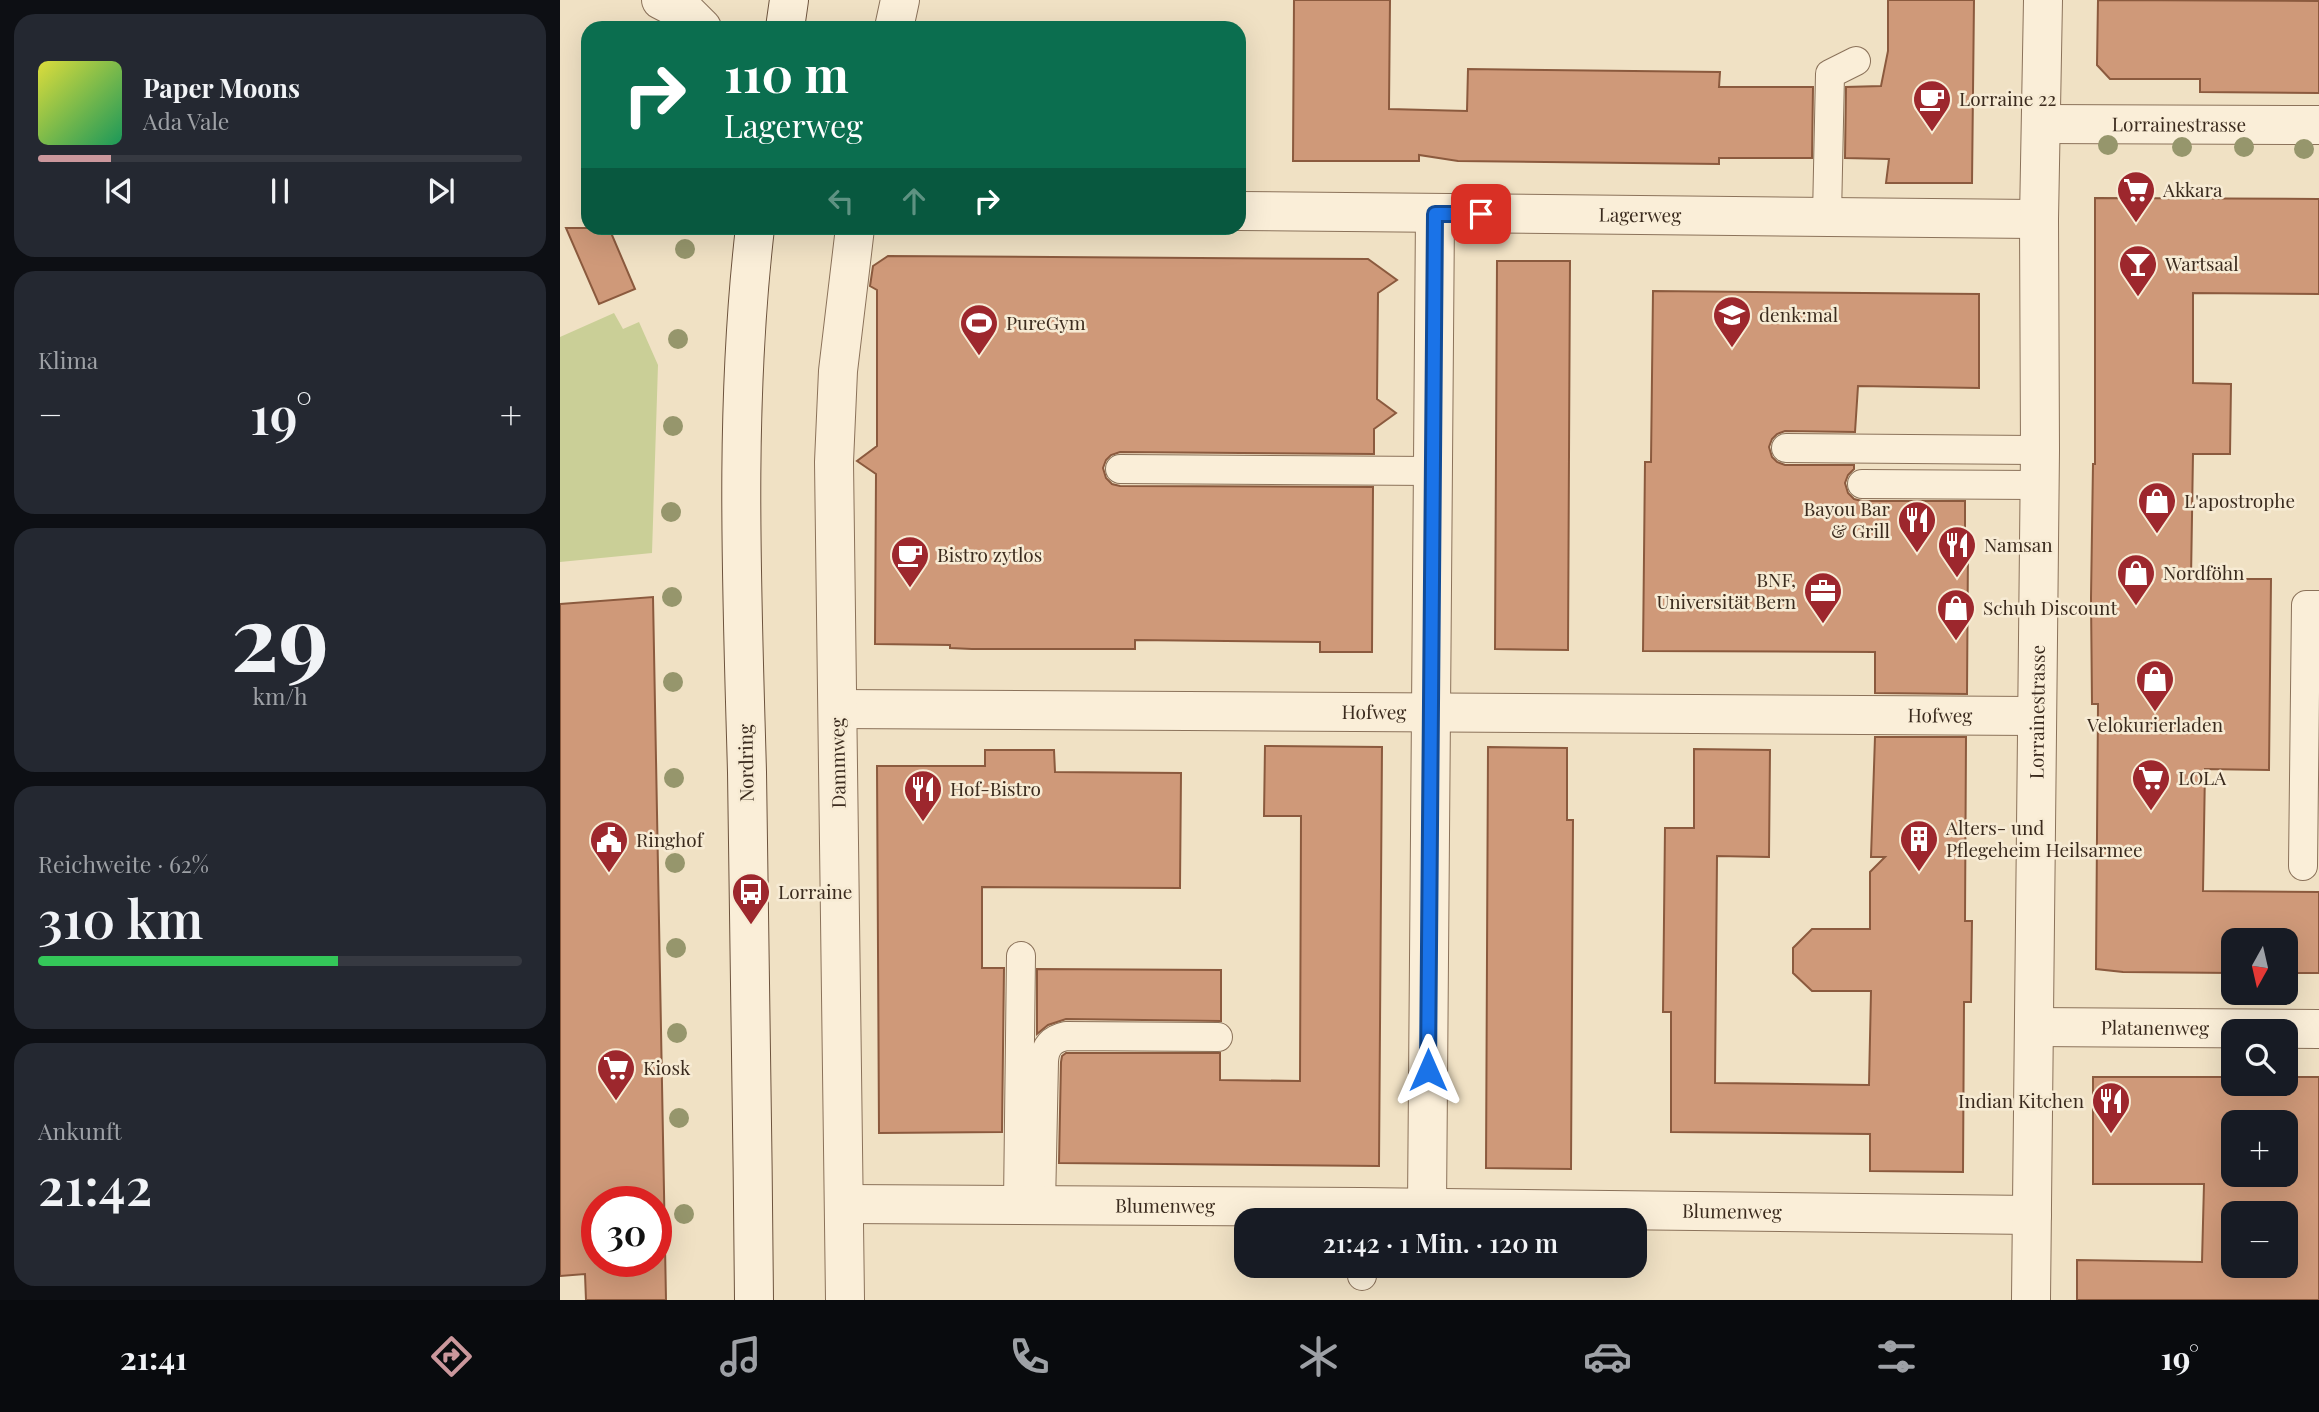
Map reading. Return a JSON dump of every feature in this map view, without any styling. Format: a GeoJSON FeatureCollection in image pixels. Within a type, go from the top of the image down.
{"type":"FeatureCollection","features":[{"type":"Feature","properties":{"kind":"street"},"geometry":{"type":"LineString","coordinates":[[661,0],[688,14],[695,21]]}},
{"type":"Feature","properties":{"kind":"street"},"geometry":{"type":"LineString","coordinates":[[786,21],[789,0]]}},
{"type":"Feature","properties":{"kind":"street"},"geometry":{"type":"LineString","coordinates":[[896,21],[900,0]]}},
{"type":"Feature","properties":{"kind":"street","name":"Lorrainestrasse"},"geometry":{"type":"LineString","coordinates":[[2031,1300],[2043,0]]}},
{"type":"Feature","properties":{"kind":"street","name":"Lorrainestrasse"},"geometry":{"type":"LineString","coordinates":[[2040,124],[2319,125]]}},
{"type":"Feature","properties":{"kind":"street","name":"Lagerweg"},"geometry":{"type":"LineString","coordinates":[[1246,211],[2039,219]]}},
{"type":"Feature","properties":{"kind":"street"},"geometry":{"type":"LineString","coordinates":[[1427,1208],[1435,214]]}},
{"type":"Feature","properties":{"kind":"street","name":"Nordring"},"geometry":{"type":"LineString","coordinates":[[754,235],[746,326],[741,525],[751,926],[754,1300]]}},
{"type":"Feature","properties":{"kind":"street","name":"Dammweg"},"geometry":{"type":"LineString","coordinates":[[845,1300],[834,462],[838,371],[854,235]]}},
{"type":"Feature","properties":{"kind":"street","name":"Hofweg"},"geometry":{"type":"LineString","coordinates":[[838,709],[2036,716]]}},
{"type":"Feature","properties":{"kind":"street","name":"Platanenweg"},"geometry":{"type":"LineString","coordinates":[[2034,1027],[2319,1029]]}},
{"type":"Feature","properties":{"kind":"street","name":"Blumenweg"},"geometry":{"type":"LineString","coordinates":[[845,1204],[1234,1210]]}},
{"type":"Feature","properties":{"kind":"street","name":"Blumenweg"},"geometry":{"type":"LineString","coordinates":[[1647,1211],[2032,1215]]}},
{"type":"Feature","properties":{"kind":"lane"},"geometry":{"type":"LineString","coordinates":[[1827,216],[1830,74],[1856,61]]}},
{"type":"Feature","properties":{"kind":"lane"},"geometry":{"type":"LineString","coordinates":[[1786,448],[2039,467]]}},
{"type":"Feature","properties":{"kind":"lane"},"geometry":{"type":"LineString","coordinates":[[1862,484],[2039,467]]}},
{"type":"Feature","properties":{"kind":"lane"},"geometry":{"type":"LineString","coordinates":[[1121,469],[1434,471]]}},
{"type":"Feature","properties":{"kind":"lane"},"geometry":{"type":"LineString","coordinates":[[2303,866],[2306,605],[2319,605]]}},
{"type":"Feature","properties":{"kind":"lane"},"geometry":{"type":"LineString","coordinates":[[1021,956],[1030,1205]]}},
{"type":"Feature","properties":{"kind":"lane"},"geometry":{"type":"LineString","coordinates":[[1030,1205],[1045,1051],[1049,1044],[1066,1036],[1218,1037]]}},
{"type":"Feature","properties":{"kind":"green space"},"geometry":{"type":"Polygon","coordinates":[[[614,313],[623,329],[639,322],[658,365],[652,553],[560,562],[560,337],[614,313]]]}},
{"type":"Feature","properties":{"kind":"building"},"geometry":{"type":"Polygon","coordinates":[[[1294,0],[1390,0],[1389,109],[1467,111],[1468,69],[1720,72],[1719,87],[1813,87],[1812,158],[1719,158],[1719,164],[1458,161],[1419,155],[1419,161],[1293,161],[1294,0]]]}},
{"type":"Feature","properties":{"kind":"building"},"geometry":{"type":"Polygon","coordinates":[[[1888,0],[1974,0],[1972,183],[1886,183],[1889,159],[1845,158],[1846,87],[1881,86],[1888,51],[1888,0]]]}},
{"type":"Feature","properties":{"kind":"building"},"geometry":{"type":"Polygon","coordinates":[[[2098,0],[2319,1],[2319,93],[2200,92],[2200,79],[2110,79],[2097,65],[2098,0]]]}},
{"type":"Feature","properties":{"kind":"building"},"geometry":{"type":"Polygon","coordinates":[[[2095,198],[2319,199],[2319,294],[2193,293],[2193,383],[2231,384],[2230,454],[2193,454],[2191,579],[2271,579],[2269,770],[2205,769],[2203,891],[2319,892],[2319,973],[2298,973],[2298,928],[2221,928],[2221,973],[2123,972],[2096,969],[2098,704],[2092,704],[2091,598],[2095,464],[2095,198]]]}},
{"type":"Feature","properties":{"kind":"building"},"geometry":{"type":"Polygon","coordinates":[[[566,228],[581,228],[581,235],[612,235],[635,289],[599,304],[566,228]]]}},
{"type":"Feature","properties":{"kind":"building"},"geometry":{"type":"Polygon","coordinates":[[[888,256],[1368,259],[1397,280],[1378,293],[1377,399],[1396,413],[1374,429],[1374,454],[1120,452],[1111,455],[1103,468],[1106,478],[1112,484],[1120,486],[1373,487],[1372,652],[1320,652],[1320,642],[1135,640],[1135,649],[972,649],[950,648],[950,645],[875,644],[876,474],[857,461],[877,446],[877,290],[870,286],[873,266],[888,256]]]}},
{"type":"Feature","properties":{"kind":"building"},"geometry":{"type":"Polygon","coordinates":[[[1497,261],[1570,261],[1568,650],[1495,649],[1497,261]]]}},
{"type":"Feature","properties":{"kind":"building"},"geometry":{"type":"Polygon","coordinates":[[[1653,291],[1979,294],[1979,388],[1858,386],[1855,432],[1785,431],[1772,439],[1769,447],[1772,457],[1785,465],[1854,465],[1845,483],[1848,493],[1854,499],[1965,501],[1965,547],[1968,546],[1967,694],[1875,693],[1875,652],[1643,651],[1645,462],[1651,462],[1653,291]]]}},
{"type":"Feature","properties":{"kind":"building","name":"Ringhof"},"geometry":{"type":"Polygon","coordinates":[[[653,597],[664,1186],[581,1186],[581,1274],[560,1276],[560,604],[653,597]]]}},
{"type":"Feature","properties":{"kind":"building"},"geometry":{"type":"Polygon","coordinates":[[[1875,737],[1966,737],[1965,921],[1972,921],[1971,1002],[1964,1002],[1963,1172],[1870,1171],[1870,1134],[1671,1132],[1671,1012],[1663,1012],[1665,828],[1694,828],[1694,749],[1770,750],[1769,857],[1717,856],[1715,1083],[1869,1085],[1871,991],[1812,991],[1793,973],[1793,948],[1812,929],[1870,929],[1870,872],[1885,857],[1871,857],[1875,737]]]}},
{"type":"Feature","properties":{"kind":"building"},"geometry":{"type":"Polygon","coordinates":[[[1265,746],[1382,747],[1379,1166],[1059,1163],[1061,1062],[1066,1053],[1220,1053],[1220,1080],[1300,1081],[1301,816],[1264,816],[1265,746]]]}},
{"type":"Feature","properties":{"kind":"building"},"geometry":{"type":"Polygon","coordinates":[[[1488,747],[1567,748],[1567,820],[1573,820],[1571,1169],[1486,1168],[1488,747]]]}},
{"type":"Feature","properties":{"kind":"building"},"geometry":{"type":"Polygon","coordinates":[[[985,750],[1054,750],[1055,772],[1181,773],[1180,888],[982,887],[982,968],[1004,968],[1002,1132],[879,1133],[877,766],[985,766],[985,750]]]}},
{"type":"Feature","properties":{"kind":"building"},"geometry":{"type":"Polygon","coordinates":[[[1037,969],[1221,970],[1221,1021],[1066,1019],[1048,1025],[1037,1034],[1037,969]]]}},
{"type":"Feature","properties":{"kind":"building"},"geometry":{"type":"Polygon","coordinates":[[[2093,1077],[2221,1077],[2221,1096],[2298,1096],[2298,1077],[2319,1077],[2319,1300],[2077,1300],[2077,1260],[2202,1262],[2204,1184],[2093,1184],[2093,1077]]]}},
{"type":"Feature","properties":{"kind":"building","name":"Ringhof"},"geometry":{"type":"Polygon","coordinates":[[[585,1277],[666,1277],[666,1300],[586,1300],[585,1277]]]}},
{"type":"Feature","properties":{"kind":"place","name":"Lorraine 22"},"geometry":{"type":"Point","coordinates":[1932,133]}},
{"type":"Feature","properties":{"kind":"place","name":"Akkara"},"geometry":{"type":"Point","coordinates":[2136,224]}},
{"type":"Feature","properties":{"kind":"place","name":"Wartsaal"},"geometry":{"type":"Point","coordinates":[2138,298]}},
{"type":"Feature","properties":{"kind":"place","name":"denk:mal"},"geometry":{"type":"Point","coordinates":[1732,349]}},
{"type":"Feature","properties":{"kind":"place","name":"PureGym"},"geometry":{"type":"Point","coordinates":[979,357]}},
{"type":"Feature","properties":{"kind":"place","name":"L'apostrophe"},"geometry":{"type":"Point","coordinates":[2157,535]}},
{"type":"Feature","properties":{"kind":"place","name":"Bayou Bar & Grill"},"geometry":{"type":"Point","coordinates":[1917,554]}},
{"type":"Feature","properties":{"kind":"place","name":"Namsan"},"geometry":{"type":"Point","coordinates":[1957,579]}},
{"type":"Feature","properties":{"kind":"place","name":"Bistro zytlos"},"geometry":{"type":"Point","coordinates":[910,589]}},
{"type":"Feature","properties":{"kind":"place","name":"Nordföhn"},"geometry":{"type":"Point","coordinates":[2136,607]}},
{"type":"Feature","properties":{"kind":"place","name":"BNF, Universität Bern"},"geometry":{"type":"Point","coordinates":[1823,625]}},
{"type":"Feature","properties":{"kind":"place","name":"Schuh Discount"},"geometry":{"type":"Point","coordinates":[1956,642]}},
{"type":"Feature","properties":{"kind":"place","name":"Velokurierladen"},"geometry":{"type":"Point","coordinates":[2155,713]}},
{"type":"Feature","properties":{"kind":"place","name":"LOLA"},"geometry":{"type":"Point","coordinates":[2151,812]}},
{"type":"Feature","properties":{"kind":"place","name":"Hof-Bistro"},"geometry":{"type":"Point","coordinates":[923,823]}},
{"type":"Feature","properties":{"kind":"place","name":"Alters- und Pflegeheim Heilsarmee"},"geometry":{"type":"Point","coordinates":[1919,873]}},
{"type":"Feature","properties":{"kind":"place","name":"Ringhof"},"geometry":{"type":"Point","coordinates":[609,874]}},
{"type":"Feature","properties":{"kind":"place","name":"Lorraine"},"geometry":{"type":"Point","coordinates":[751,926]}},
{"type":"Feature","properties":{"kind":"place","name":"Kiosk"},"geometry":{"type":"Point","coordinates":[616,1102]}},
{"type":"Feature","properties":{"kind":"place","name":"Indian Kitchen"},"geometry":{"type":"Point","coordinates":[2111,1135]}},
{"type":"Feature","properties":{"kind":"route"},"geometry":{"type":"LineString","coordinates":[[1428,1070],[1435,214],[1481,214]]}}]}
